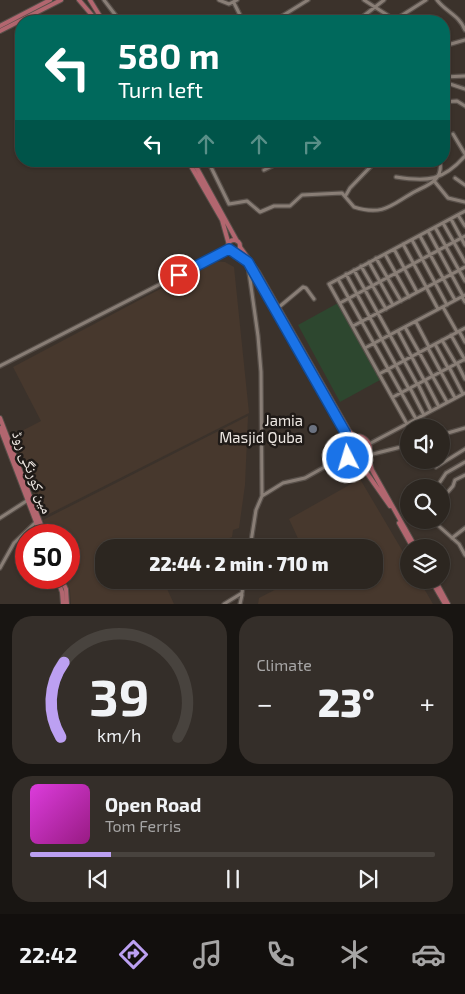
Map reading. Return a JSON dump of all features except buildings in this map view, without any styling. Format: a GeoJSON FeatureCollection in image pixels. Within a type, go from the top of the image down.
{"type":"FeatureCollection","features":[{"type":"Feature","properties":{"kind":"main road"},"geometry":{"type":"LineString","coordinates":[[21,15],[50,0]]}},
{"type":"Feature","properties":{"kind":"main road"},"geometry":{"type":"LineString","coordinates":[[31,15],[61,0]]}},
{"type":"Feature","properties":{"kind":"main road"},"geometry":{"type":"LineString","coordinates":[[79,0],[92,15]]}},
{"type":"Feature","properties":{"kind":"main road"},"geometry":{"type":"LineString","coordinates":[[90,0],[99,15]]}},
{"type":"Feature","properties":{"kind":"main road"},"geometry":{"type":"LineString","coordinates":[[0,26],[15,18]]}},
{"type":"Feature","properties":{"kind":"main road"},"geometry":{"type":"LineString","coordinates":[[0,31],[15,23]]}},
{"type":"Feature","properties":{"kind":"main road"},"geometry":{"type":"LineString","coordinates":[[191,167],[222,220],[229,247],[248,262],[337,417],[345,432],[347,441],[344,448],[346,455],[350,460],[360,462],[409,539]]}},
{"type":"Feature","properties":{"kind":"main road"},"geometry":{"type":"LineString","coordinates":[[196,167],[240,247],[250,258],[349,431],[355,437],[365,439],[369,444],[368,456],[372,470],[409,539]]}},
{"type":"Feature","properties":{"kind":"main road"},"geometry":{"type":"LineString","coordinates":[[229,247],[233,240],[237,241]]}},
{"type":"Feature","properties":{"kind":"main road"},"geometry":{"type":"LineString","coordinates":[[234,252],[238,251],[240,247]]}},
{"type":"Feature","properties":{"kind":"main road","name":"مین کورنگی روڈ"},"geometry":{"type":"LineString","coordinates":[[0,418],[41,524]]}},
{"type":"Feature","properties":{"kind":"main road","name":"مین کورنگی روڈ"},"geometry":{"type":"LineString","coordinates":[[0,428],[36,522]]}},
{"type":"Feature","properties":{"kind":"main road"},"geometry":{"type":"LineString","coordinates":[[347,441],[355,437]]}},
{"type":"Feature","properties":{"kind":"main road"},"geometry":{"type":"LineString","coordinates":[[360,462],[368,456]]}},
{"type":"Feature","properties":{"kind":"main road"},"geometry":{"type":"LineString","coordinates":[[61,589],[63,604]]}},
{"type":"Feature","properties":{"kind":"main road"},"geometry":{"type":"LineString","coordinates":[[66,589],[67,604]]}},
{"type":"Feature","properties":{"kind":"main road"},"geometry":{"type":"LineString","coordinates":[[438,589],[447,604]]}},
{"type":"Feature","properties":{"kind":"street"},"geometry":{"type":"LineString","coordinates":[[104,0],[115,15]]}},
{"type":"Feature","properties":{"kind":"street"},"geometry":{"type":"LineString","coordinates":[[219,0],[229,4],[235,1],[241,15]]}},
{"type":"Feature","properties":{"kind":"street"},"geometry":{"type":"LineString","coordinates":[[284,15],[308,0]]}},
{"type":"Feature","properties":{"kind":"street"},"geometry":{"type":"LineString","coordinates":[[364,0],[386,15]]}},
{"type":"Feature","properties":{"kind":"street"},"geometry":{"type":"LineString","coordinates":[[366,15],[384,0]]}},
{"type":"Feature","properties":{"kind":"street"},"geometry":{"type":"LineString","coordinates":[[404,15],[426,0]]}},
{"type":"Feature","properties":{"kind":"street"},"geometry":{"type":"LineString","coordinates":[[437,0],[457,18],[465,30]]}},
{"type":"Feature","properties":{"kind":"street"},"geometry":{"type":"LineString","coordinates":[[450,44],[465,40]]}},
{"type":"Feature","properties":{"kind":"street"},"geometry":{"type":"LineString","coordinates":[[450,77],[465,76]]}},
{"type":"Feature","properties":{"kind":"street"},"geometry":{"type":"LineString","coordinates":[[450,84],[465,89]]}},
{"type":"Feature","properties":{"kind":"street"},"geometry":{"type":"LineString","coordinates":[[450,102],[457,101],[465,106]]}},
{"type":"Feature","properties":{"kind":"street"},"geometry":{"type":"LineString","coordinates":[[396,178],[421,181],[438,177],[465,155],[453,134]]}},
{"type":"Feature","properties":{"kind":"street"},"geometry":{"type":"LineString","coordinates":[[211,167],[228,204],[247,201],[260,212],[274,206],[290,206],[302,195],[346,194]]}},
{"type":"Feature","properties":{"kind":"street"},"geometry":{"type":"LineString","coordinates":[[264,170],[270,167]]}},
{"type":"Feature","properties":{"kind":"street"},"geometry":{"type":"LineString","coordinates":[[346,194],[370,167]]}},
{"type":"Feature","properties":{"kind":"street"},"geometry":{"type":"LineString","coordinates":[[346,194],[354,208],[381,210],[395,206],[435,182],[441,167]]}},
{"type":"Feature","properties":{"kind":"street"},"geometry":{"type":"LineString","coordinates":[[455,178],[465,185]]}},
{"type":"Feature","properties":{"kind":"street"},"geometry":{"type":"LineString","coordinates":[[435,182],[448,198],[465,202]]}},
{"type":"Feature","properties":{"kind":"street"},"geometry":{"type":"LineString","coordinates":[[404,419],[329,284],[465,211]]}},
{"type":"Feature","properties":{"kind":"street"},"geometry":{"type":"LineString","coordinates":[[458,215],[465,226]]}},
{"type":"Feature","properties":{"kind":"street"},"geometry":{"type":"LineString","coordinates":[[451,219],[463,237],[465,245]]}},
{"type":"Feature","properties":{"kind":"street"},"geometry":{"type":"LineString","coordinates":[[443,223],[465,262]]}},
{"type":"Feature","properties":{"kind":"street"},"geometry":{"type":"LineString","coordinates":[[435,227],[465,281]]}},
{"type":"Feature","properties":{"kind":"street"},"geometry":{"type":"LineString","coordinates":[[428,231],[465,302]]}},
{"type":"Feature","properties":{"kind":"street"},"geometry":{"type":"LineString","coordinates":[[420,236],[455,300]]}},
{"type":"Feature","properties":{"kind":"street"},"geometry":{"type":"LineString","coordinates":[[340,303],[463,237]]}},
{"type":"Feature","properties":{"kind":"street"},"geometry":{"type":"LineString","coordinates":[[412,240],[447,304]]}},
{"type":"Feature","properties":{"kind":"street"},"geometry":{"type":"LineString","coordinates":[[403,244],[438,310]]}},
{"type":"Feature","properties":{"kind":"street"},"geometry":{"type":"LineString","coordinates":[[0,366],[229,247]]}},
{"type":"Feature","properties":{"kind":"street"},"geometry":{"type":"LineString","coordinates":[[394,249],[417,292]]}},
{"type":"Feature","properties":{"kind":"street"},"geometry":{"type":"LineString","coordinates":[[385,254],[409,297]]}},
{"type":"Feature","properties":{"kind":"street"},"geometry":{"type":"LineString","coordinates":[[376,258],[401,301]]}},
{"type":"Feature","properties":{"kind":"street"},"geometry":{"type":"LineString","coordinates":[[248,262],[261,372],[262,496],[256,510],[251,539]]}},
{"type":"Feature","properties":{"kind":"street"},"geometry":{"type":"LineString","coordinates":[[369,262],[393,305]]}},
{"type":"Feature","properties":{"kind":"street"},"geometry":{"type":"LineString","coordinates":[[362,266],[386,309]]}},
{"type":"Feature","properties":{"kind":"street"},"geometry":{"type":"LineString","coordinates":[[353,326],[465,267]]}},
{"type":"Feature","properties":{"kind":"street"},"geometry":{"type":"LineString","coordinates":[[354,270],[431,411]]}},
{"type":"Feature","properties":{"kind":"street"},"geometry":{"type":"LineString","coordinates":[[346,274],[424,415]]}},
{"type":"Feature","properties":{"kind":"street"},"geometry":{"type":"LineString","coordinates":[[338,279],[416,419],[464,394],[435,344]]}},
{"type":"Feature","properties":{"kind":"street"},"geometry":{"type":"LineString","coordinates":[[279,307],[303,288],[306,288],[314,299]]}},
{"type":"Feature","properties":{"kind":"street"},"geometry":{"type":"LineString","coordinates":[[365,348],[463,296]]}},
{"type":"Feature","properties":{"kind":"street"},"geometry":{"type":"LineString","coordinates":[[443,307],[465,342]]}},
{"type":"Feature","properties":{"kind":"street"},"geometry":{"type":"LineString","coordinates":[[416,322],[440,372],[456,398]]}},
{"type":"Feature","properties":{"kind":"street"},"geometry":{"type":"LineString","coordinates":[[405,327],[447,402]]}},
{"type":"Feature","properties":{"kind":"street"},"geometry":{"type":"LineString","coordinates":[[379,374],[465,328]]}},
{"type":"Feature","properties":{"kind":"street"},"geometry":{"type":"LineString","coordinates":[[398,331],[439,407]]}},
{"type":"Feature","properties":{"kind":"street"},"geometry":{"type":"LineString","coordinates":[[392,397],[465,359],[451,335]]}},
{"type":"Feature","properties":{"kind":"street"},"geometry":{"type":"LineString","coordinates":[[442,340],[465,379]]}},
{"type":"Feature","properties":{"kind":"street"},"geometry":{"type":"LineString","coordinates":[[369,444],[400,428]]}},
{"type":"Feature","properties":{"kind":"street"},"geometry":{"type":"LineString","coordinates":[[450,432],[465,428]]}},
{"type":"Feature","properties":{"kind":"street"},"geometry":{"type":"LineString","coordinates":[[368,456],[400,448]]}},
{"type":"Feature","properties":{"kind":"street"},"geometry":{"type":"LineString","coordinates":[[450,458],[465,449]]}},
{"type":"Feature","properties":{"kind":"street"},"geometry":{"type":"LineString","coordinates":[[262,496],[283,483],[305,478],[346,455]]}},
{"type":"Feature","properties":{"kind":"street"},"geometry":{"type":"LineString","coordinates":[[442,479],[446,473],[465,462]]}},
{"type":"Feature","properties":{"kind":"street"},"geometry":{"type":"LineString","coordinates":[[450,490],[455,480],[465,475]]}},
{"type":"Feature","properties":{"kind":"street"},"geometry":{"type":"LineString","coordinates":[[0,518],[28,500]]}},
{"type":"Feature","properties":{"kind":"street"},"geometry":{"type":"LineString","coordinates":[[0,568],[14,543],[36,522]]}},
{"type":"Feature","properties":{"kind":"street"},"geometry":{"type":"LineString","coordinates":[[452,538],[465,528]]}},
{"type":"Feature","properties":{"kind":"street"},"geometry":{"type":"LineString","coordinates":[[442,529],[452,538],[465,555]]}},
{"type":"Feature","properties":{"kind":"street"},"geometry":{"type":"LineString","coordinates":[[240,604],[243,589]]}},
{"type":"Feature","properties":{"kind":"street"},"geometry":{"type":"LineString","coordinates":[[224,604],[242,593]]}},
{"type":"Feature","properties":{"kind":"shaded area"},"geometry":{"type":"Polygon","coordinates":[[[213,261],[225,262],[234,267],[249,413],[43,517],[12,436],[41,421],[13,367],[213,261]]]}},
{"type":"Feature","properties":{"kind":"shaded area"},"geometry":{"type":"Polygon","coordinates":[[[248,416],[245,485],[239,528],[233,530],[232,537],[228,539],[95,539],[95,589],[167,589],[174,604],[71,604],[70,589],[80,589],[80,524],[45,524],[43,520],[248,416]]]}},
{"type":"Feature","properties":{"kind":"shaded area"},"geometry":{"type":"Polygon","coordinates":[[[360,479],[400,547],[400,589],[424,589],[433,604],[258,604],[259,598],[276,589],[383,589],[383,539],[298,539],[289,519],[360,479]]]}},
{"type":"Feature","properties":{"kind":"green space"},"geometry":{"type":"Polygon","coordinates":[[[338,303],[380,380],[340,402],[298,325],[338,303]]]}},
{"type":"Feature","properties":{"kind":"place","name":"Jamia Masjid Quba"},"geometry":{"type":"Point","coordinates":[313,429]}},
{"type":"Feature","properties":{"kind":"route"},"geometry":{"type":"LineString","coordinates":[[179,275],[229,249],[248,262],[345,432],[347,441],[344,452],[348,458]]}}]}
